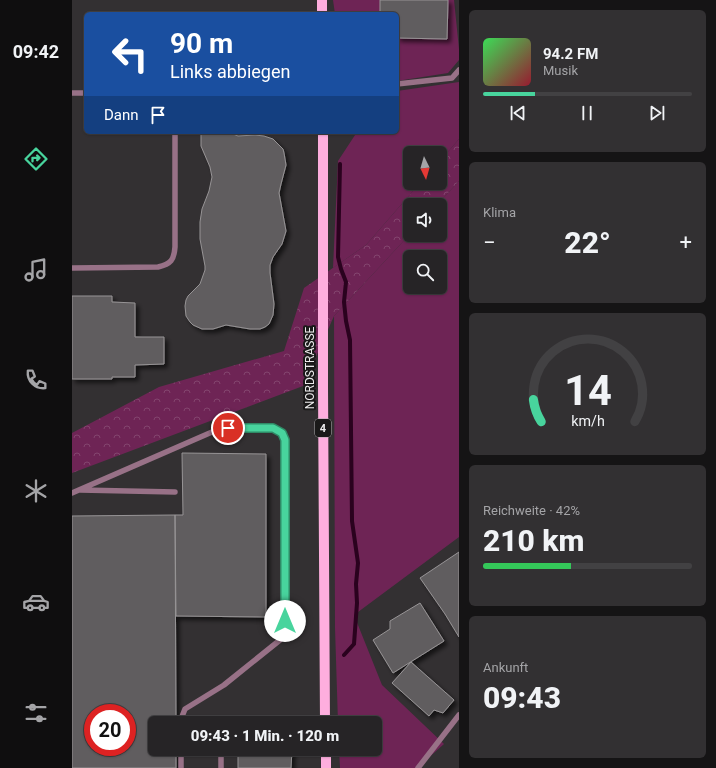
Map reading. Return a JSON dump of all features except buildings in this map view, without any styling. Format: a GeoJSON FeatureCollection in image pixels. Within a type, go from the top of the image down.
{"type":"FeatureCollection","features":[{"type":"Feature","properties":{"kind":"main road"},"geometry":{"type":"LineString","coordinates":[[322,0],[322,12]]}},
{"type":"Feature","properties":{"kind":"main road","name":"NORDSTRASSE"},"geometry":{"type":"LineString","coordinates":[[323,134],[323,387],[326,716]]}},
{"type":"Feature","properties":{"kind":"main road"},"geometry":{"type":"LineString","coordinates":[[326,756],[326,768]]}},
{"type":"Feature","properties":{"kind":"lane"},"geometry":{"type":"LineString","coordinates":[[399,84],[452,78],[459,70]]}},
{"type":"Feature","properties":{"kind":"lane"},"geometry":{"type":"LineString","coordinates":[[72,93],[84,93]]}},
{"type":"Feature","properties":{"kind":"lane"},"geometry":{"type":"LineString","coordinates":[[72,268],[158,267],[166,265],[172,259],[175,254],[175,134]]}},
{"type":"Feature","properties":{"kind":"lane"},"geometry":{"type":"LineString","coordinates":[[72,492],[212,432],[228,428],[273,428],[282,433],[285,440],[285,621],[280,640],[224,685],[185,709],[182,716]]}},
{"type":"Feature","properties":{"kind":"lane"},"geometry":{"type":"LineString","coordinates":[[78,490],[176,492]]}},
{"type":"Feature","properties":{"kind":"lane"},"geometry":{"type":"LineString","coordinates":[[418,768],[459,715]]}},
{"type":"Feature","properties":{"kind":"lane"},"geometry":{"type":"LineString","coordinates":[[181,756],[181,768]]}},
{"type":"Feature","properties":{"kind":"lane"},"geometry":{"type":"LineString","coordinates":[[221,756],[221,768]]}},
{"type":"Feature","properties":{"kind":"green space"},"geometry":{"type":"Polygon","coordinates":[[[333,0],[454,0],[459,60],[448,73],[399,81],[399,12],[335,12],[333,0]]]}},
{"type":"Feature","properties":{"kind":"green space"},"geometry":{"type":"Polygon","coordinates":[[[459,82],[459,139],[447,153],[447,146],[403,146],[403,190],[414,190],[407,198],[403,198],[403,203],[366,245],[333,268],[338,161],[356,134],[399,134],[399,91],[459,82]]]}},
{"type":"Feature","properties":{"kind":"green space"},"geometry":{"type":"Polygon","coordinates":[[[459,139],[459,181],[443,198],[407,198],[414,190],[447,190],[447,153],[459,139]]]}},
{"type":"Feature","properties":{"kind":"green space"},"geometry":{"type":"Polygon","coordinates":[[[459,181],[459,537],[354,615],[382,685],[444,744],[417,768],[340,768],[339,756],[382,756],[382,716],[338,716],[335,628],[334,316],[403,242],[447,242],[447,198],[443,198],[459,181]]]}},
{"type":"Feature","properties":{"kind":"green space"},"geometry":{"type":"Polygon","coordinates":[[[403,203],[403,242],[334,316],[303,386],[72,473],[72,433],[159,387],[284,351],[304,288],[366,245],[403,203]]]}},
{"type":"Feature","properties":{"kind":"waterway"},"geometry":{"type":"LineString","coordinates":[[340,164],[338,257],[346,282],[344,302],[350,340],[352,521],[358,563],[354,644],[344,655]]}},
{"type":"Feature","properties":{"kind":"route"},"geometry":{"type":"LineString","coordinates":[[228,428],[273,428],[282,433],[285,440],[285,621]]}}]}
